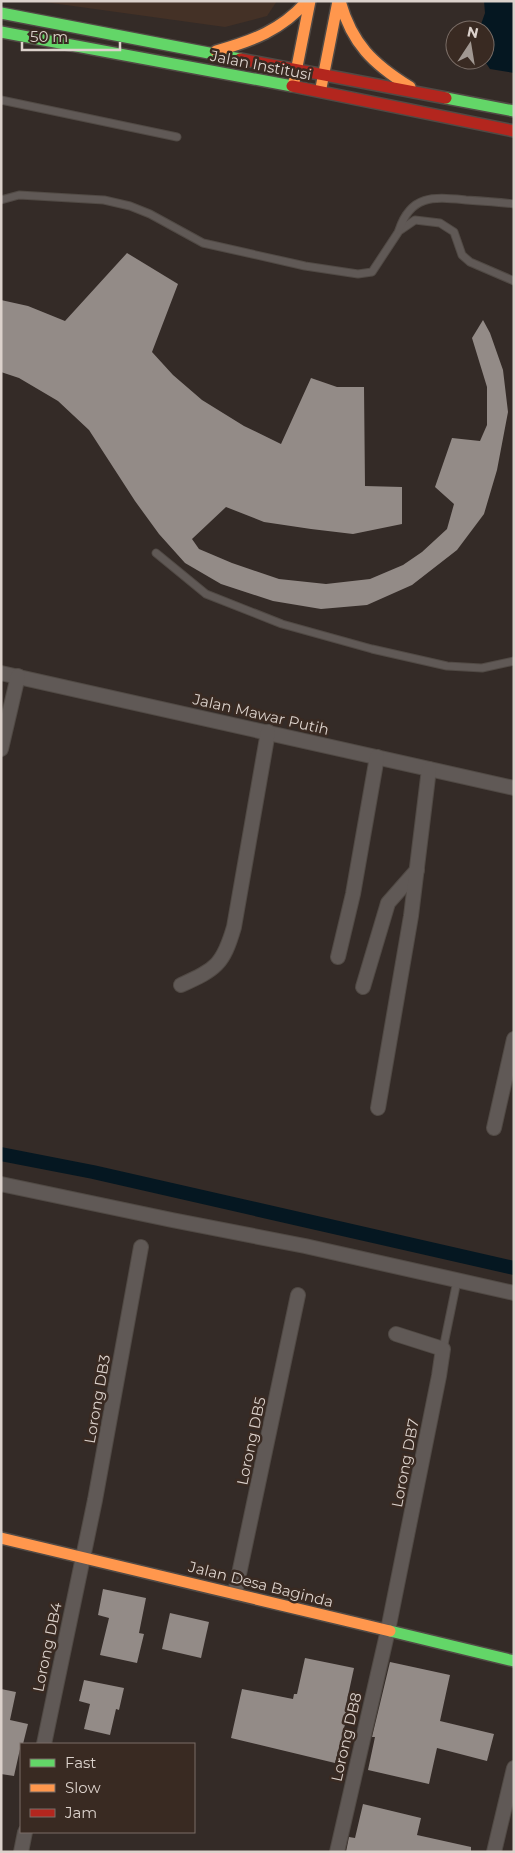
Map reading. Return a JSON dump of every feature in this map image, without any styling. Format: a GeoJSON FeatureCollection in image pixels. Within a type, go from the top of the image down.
{"type":"FeatureCollection","features":[{"type":"Feature","properties":{"kind":"street"},"geometry":{"type":"LineString","coordinates":[[209,53],[255,40],[273,32],[290,20],[309,1]]}},
{"type":"Feature","properties":{"kind":"street"},"geometry":{"type":"LineString","coordinates":[[293,86],[309,1]]}},
{"type":"Feature","properties":{"kind":"street"},"geometry":{"type":"LineString","coordinates":[[320,92],[339,1]]}},
{"type":"Feature","properties":{"kind":"street"},"geometry":{"type":"LineString","coordinates":[[339,1],[343,17],[352,36],[364,54],[385,71],[419,93]]}},
{"type":"Feature","properties":{"kind":"street","name":"Jalan Institusi"},"geometry":{"type":"LineString","coordinates":[[1,14],[514,111]]}},
{"type":"Feature","properties":{"kind":"street","name":"Jalan Institusi"},"geometry":{"type":"LineString","coordinates":[[1,32],[293,86],[514,131]]}},
{"type":"Feature","properties":{"kind":"street","name":"Jalan Mawar Putih"},"geometry":{"type":"LineString","coordinates":[[1,673],[514,788]]}},
{"type":"Feature","properties":{"kind":"street"},"geometry":{"type":"LineString","coordinates":[[1,749],[18,676]]}},
{"type":"Feature","properties":{"kind":"street"},"geometry":{"type":"LineString","coordinates":[[181,985],[218,965],[230,941],[268,732]]}},
{"type":"Feature","properties":{"kind":"street"},"geometry":{"type":"LineString","coordinates":[[338,957],[353,894],[377,758]]}},
{"type":"Feature","properties":{"kind":"street"},"geometry":{"type":"LineString","coordinates":[[378,1108],[411,916],[429,769]]}},
{"type":"Feature","properties":{"kind":"street"},"geometry":{"type":"LineString","coordinates":[[363,986],[388,903],[416,870]]}},
{"type":"Feature","properties":{"kind":"street"},"geometry":{"type":"LineString","coordinates":[[494,1128],[514,1039]]}},
{"type":"Feature","properties":{"kind":"street"},"geometry":{"type":"LineString","coordinates":[[1,1184],[305,1246],[514,1293]]}},
{"type":"Feature","properties":{"kind":"street","name":"Lorong DB3"},"geometry":{"type":"LineString","coordinates":[[82,1556],[96,1500],[141,1247]]}},
{"type":"Feature","properties":{"kind":"street","name":"Lorong DB5"},"geometry":{"type":"LineString","coordinates":[[235,1592],[298,1295]]}},
{"type":"Feature","properties":{"kind":"street"},"geometry":{"type":"LineString","coordinates":[[396,1334],[442,1349]]}},
{"type":"Feature","properties":{"kind":"street","name":"Lorong DB7"},"geometry":{"type":"LineString","coordinates":[[388,1630],[437,1386],[442,1349]]}},
{"type":"Feature","properties":{"kind":"street","name":"Jalan Desa Baginda"},"geometry":{"type":"LineString","coordinates":[[1,1538],[235,1592],[514,1661]]}},
{"type":"Feature","properties":{"kind":"street","name":"Lorong DB4"},"geometry":{"type":"LineString","coordinates":[[44,1743],[82,1556]]}},
{"type":"Feature","properties":{"kind":"street","name":"Lorong DB8"},"geometry":{"type":"LineString","coordinates":[[337,1852],[388,1630]]}},
{"type":"Feature","properties":{"kind":"street"},"geometry":{"type":"LineString","coordinates":[[494,1852],[514,1768]]}},
{"type":"Feature","properties":{"kind":"street"},"geometry":{"type":"LineString","coordinates":[[21,1852],[26,1833]]}},
{"type":"Feature","properties":{"kind":"lane"},"geometry":{"type":"LineString","coordinates":[[1,100],[177,136]]}},
{"type":"Feature","properties":{"kind":"lane"},"geometry":{"type":"LineString","coordinates":[[1,200],[19,195],[104,200],[130,206],[150,214],[203,243],[305,266],[358,274],[372,272],[399,231],[404,217],[414,205],[435,197],[513,204]]}},
{"type":"Feature","properties":{"kind":"lane"},"geometry":{"type":"LineString","coordinates":[[399,231],[415,220],[440,223],[454,232],[462,255],[470,262],[514,281]]}},
{"type":"Feature","properties":{"kind":"lane"},"geometry":{"type":"LineString","coordinates":[[156,552],[206,594],[282,624],[372,649],[447,666],[482,668],[514,661]]}},
{"type":"Feature","properties":{"kind":"lane"},"geometry":{"type":"LineString","coordinates":[[442,1349],[458,1281]]}},
{"type":"Feature","properties":{"kind":"shaded area"},"geometry":{"type":"Polygon","coordinates":[[[37,1],[277,1],[267,16],[225,27],[37,1]]]}},
{"type":"Feature","properties":{"kind":"water"},"geometry":{"type":"Polygon","coordinates":[[[484,1],[514,1],[514,73],[495,70],[495,20],[483,20],[485,13],[484,1]]]}},
{"type":"Feature","properties":{"kind":"building"},"geometry":{"type":"Polygon","coordinates":[[[127,253],[178,284],[152,352],[173,375],[202,400],[244,426],[281,444],[311,378],[337,387],[364,387],[365,486],[402,487],[402,524],[353,534],[264,522],[226,507],[192,539],[199,549],[232,563],[279,579],[326,584],[370,579],[403,565],[422,552],[447,529],[454,504],[435,487],[452,438],[480,441],[487,425],[487,387],[472,338],[483,320],[490,333],[503,370],[508,412],[497,470],[484,514],[457,550],[412,585],[367,605],[321,609],[273,601],[221,584],[185,563],[159,534],[135,501],[89,430],[58,401],[19,378],[1,372],[1,300],[28,306],[65,321],[127,253]]]}},
{"type":"Feature","properties":{"kind":"building"},"geometry":{"type":"Polygon","coordinates":[[[103,1589],[146,1598],[139,1633],[144,1634],[137,1663],[100,1655],[109,1618],[98,1615],[103,1589]]]}},
{"type":"Feature","properties":{"kind":"building"},"geometry":{"type":"Polygon","coordinates":[[[170,1613],[209,1622],[201,1658],[162,1649],[170,1613]]]}},
{"type":"Feature","properties":{"kind":"building"},"geometry":{"type":"Polygon","coordinates":[[[305,1658],[354,1668],[346,1705],[350,1705],[335,1763],[231,1738],[242,1689],[293,1699],[294,1694],[297,1694],[305,1658]]]}},
{"type":"Feature","properties":{"kind":"building"},"geometry":{"type":"Polygon","coordinates":[[[390,1662],[450,1675],[440,1721],[494,1734],[487,1761],[437,1748],[429,1784],[368,1770],[375,1737],[372,1737],[390,1662]]]}},
{"type":"Feature","properties":{"kind":"building"},"geometry":{"type":"Polygon","coordinates":[[[84,1680],[124,1688],[119,1710],[116,1709],[110,1735],[84,1729],[90,1704],[79,1701],[84,1680]]]}},
{"type":"Feature","properties":{"kind":"building"},"geometry":{"type":"Polygon","coordinates":[[[1,1689],[16,1692],[10,1720],[28,1724],[23,1743],[20,1743],[14,1776],[1,1774],[1,1689]]]}},
{"type":"Feature","properties":{"kind":"building"},"geometry":{"type":"Polygon","coordinates":[[[363,1804],[421,1818],[417,1835],[471,1847],[471,1852],[346,1852],[349,1837],[355,1838],[363,1804]]]}},
{"type":"Feature","properties":{"kind":"waterway"},"geometry":{"type":"LineString","coordinates":[[1,1154],[93,1172],[514,1268]]}},
{"type":"Feature","properties":{"kind":"traffic: fast"},"geometry":{"type":"LineString","coordinates":[[1,13],[240,59]]}},
{"type":"Feature","properties":{"kind":"traffic: fast"},"geometry":{"type":"LineString","coordinates":[[1,32],[292,86]]}},
{"type":"Feature","properties":{"kind":"traffic: fast"},"geometry":{"type":"LineString","coordinates":[[446,98],[514,111]]}},
{"type":"Feature","properties":{"kind":"traffic: fast"},"geometry":{"type":"LineString","coordinates":[[390,1631],[514,1661]]}},
{"type":"Feature","properties":{"kind":"traffic: slow"},"geometry":{"type":"LineString","coordinates":[[216,51],[242,43],[277,27],[307,1]]}},
{"type":"Feature","properties":{"kind":"traffic: slow"},"geometry":{"type":"LineString","coordinates":[[294,82],[310,1]]}},
{"type":"Feature","properties":{"kind":"traffic: slow"},"geometry":{"type":"LineString","coordinates":[[321,88],[338,1]]}},
{"type":"Feature","properties":{"kind":"traffic: slow"},"geometry":{"type":"LineString","coordinates":[[340,1],[351,29],[366,52],[385,70],[410,87]]}},
{"type":"Feature","properties":{"kind":"traffic: slow"},"geometry":{"type":"LineString","coordinates":[[1,1538],[390,1631]]}},
{"type":"Feature","properties":{"kind":"traffic: jam"},"geometry":{"type":"LineString","coordinates":[[240,59],[446,98]]}},
{"type":"Feature","properties":{"kind":"traffic: jam"},"geometry":{"type":"LineString","coordinates":[[292,86],[514,131]]}}]}
